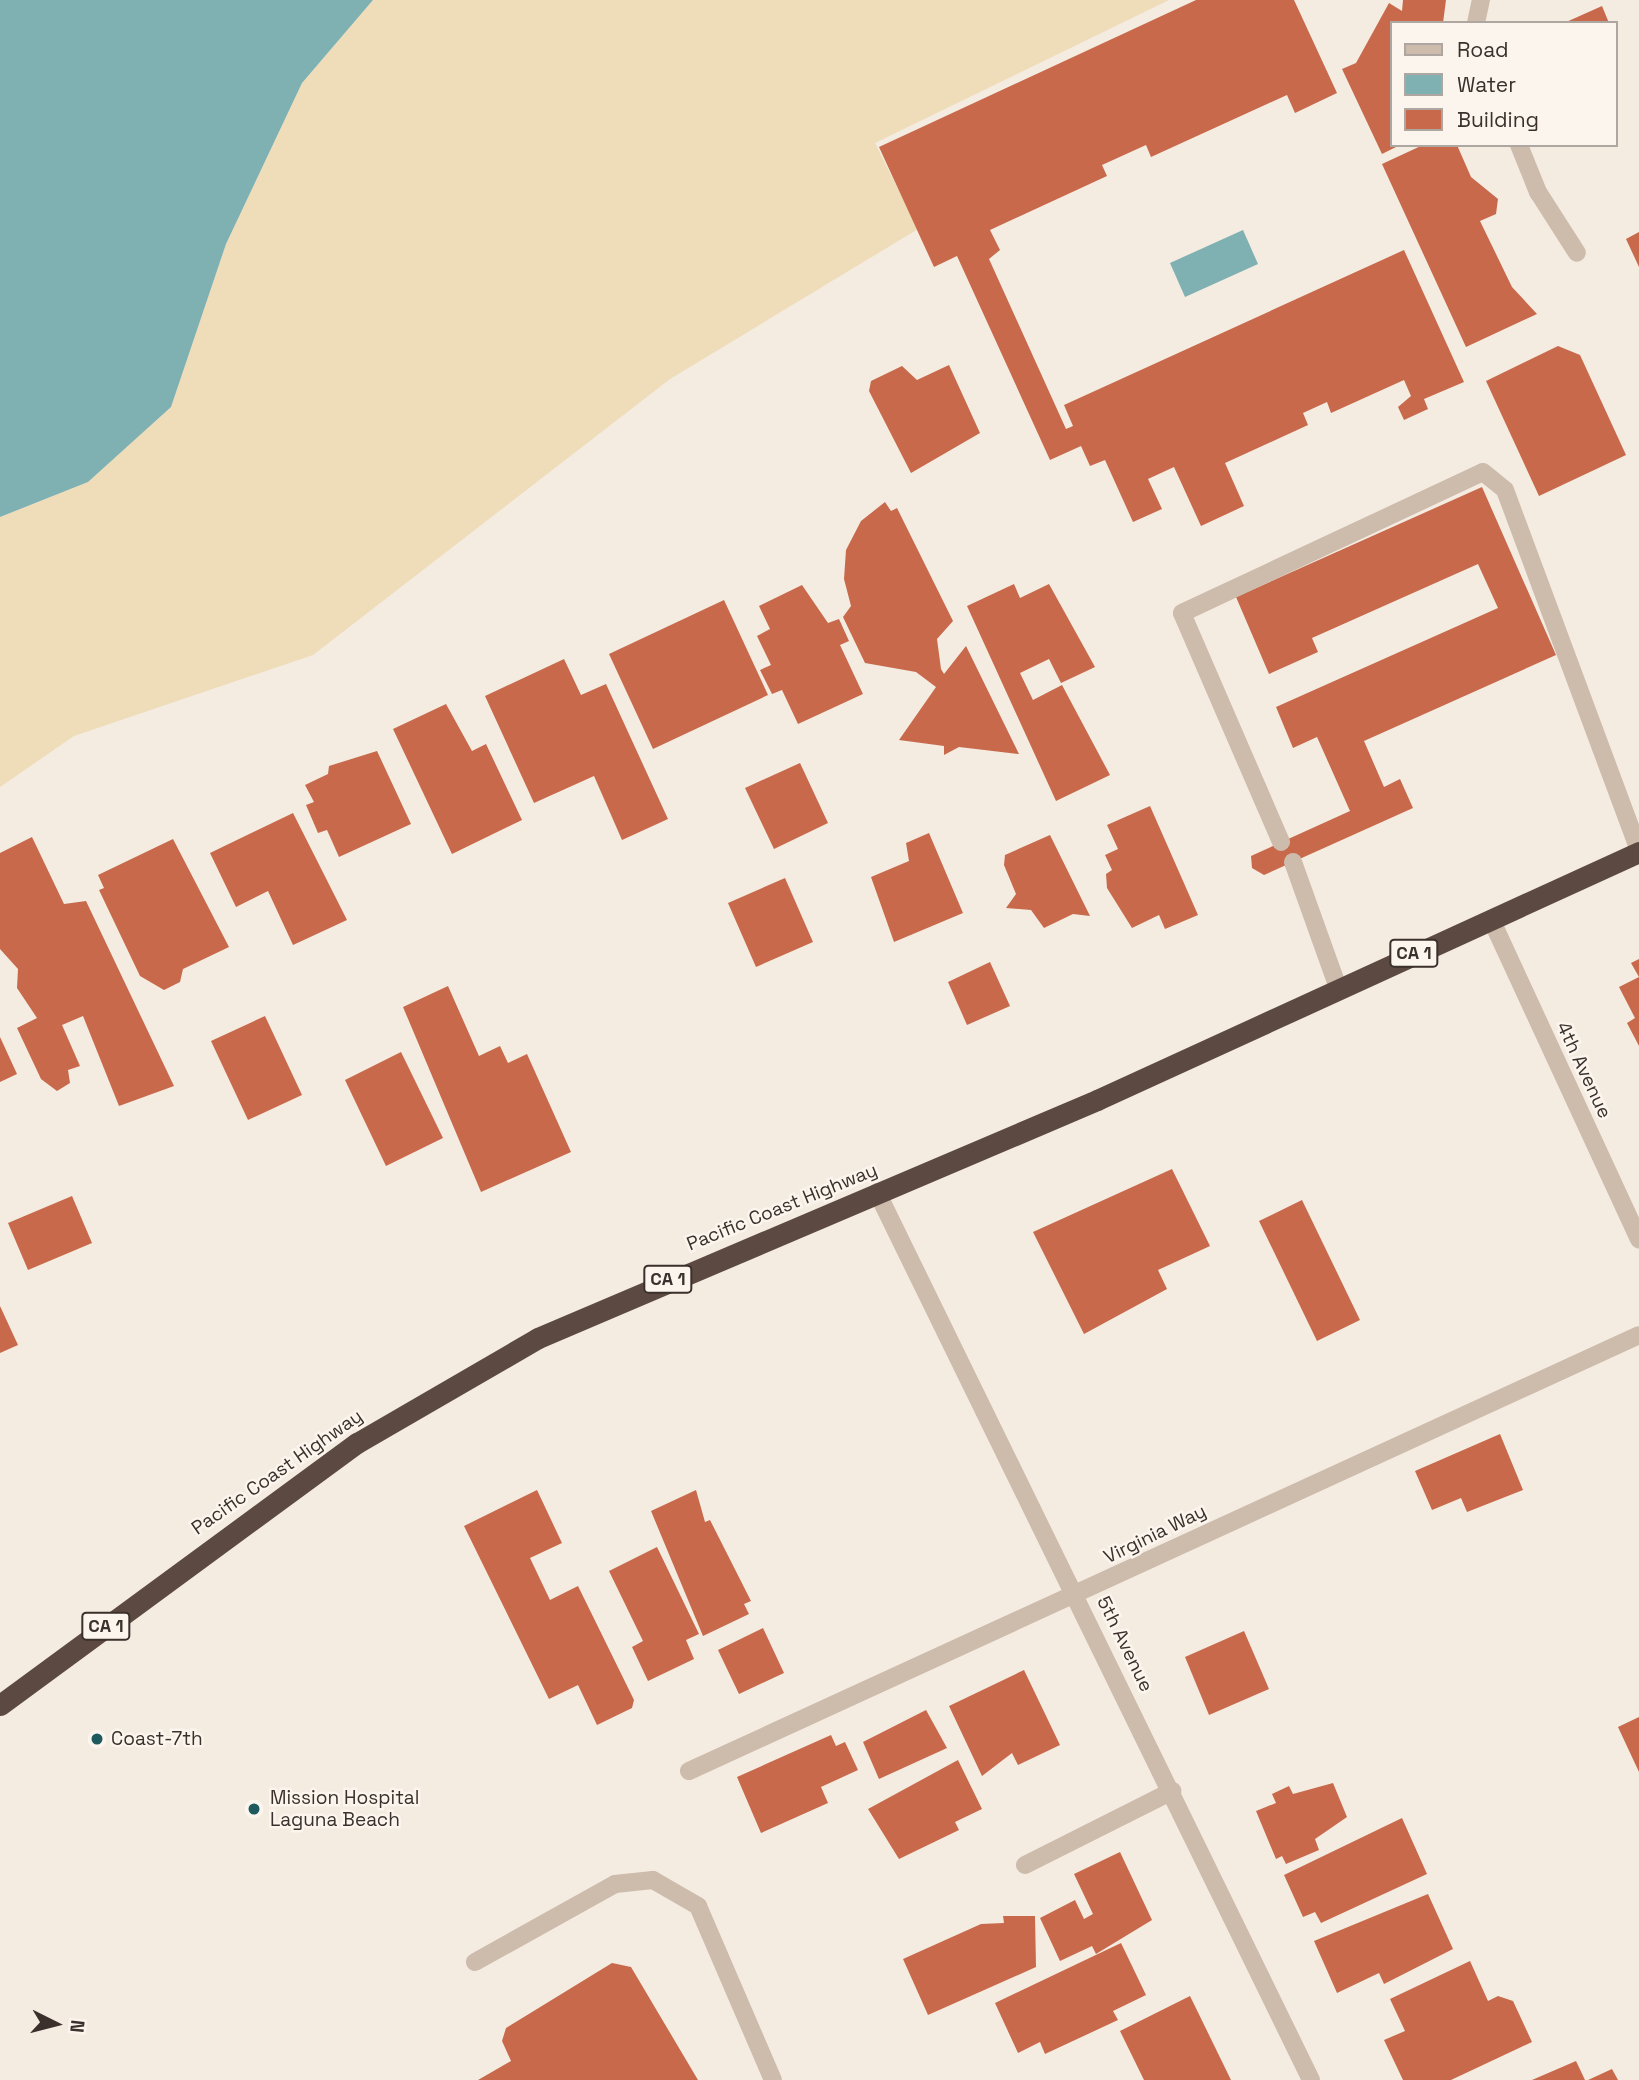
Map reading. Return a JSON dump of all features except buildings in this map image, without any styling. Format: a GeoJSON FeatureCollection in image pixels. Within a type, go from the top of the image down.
{"type":"FeatureCollection","features":[{"type":"Feature","properties":{"kind":"highway","name":"Pacific Coast Highway"},"geometry":{"type":"LineString","coordinates":[[0,1705],[211,1545],[403,1412],[538,1338],[1097,1100],[1639,851]]}},
{"type":"Feature","properties":{"kind":"street"},"geometry":{"type":"LineString","coordinates":[[1476,21],[1481,0]]}},
{"type":"Feature","properties":{"kind":"street"},"geometry":{"type":"LineString","coordinates":[[1521,147],[1538,192],[1577,253]]}},
{"type":"Feature","properties":{"kind":"street"},"geometry":{"type":"LineString","coordinates":[[1281,842],[1182,613],[1335,539],[1483,472],[1505,490],[1639,851]]}},
{"type":"Feature","properties":{"kind":"street"},"geometry":{"type":"LineString","coordinates":[[1293,862],[1338,988]]}},
{"type":"Feature","properties":{"kind":"street","name":"4th Avenue"},"geometry":{"type":"LineString","coordinates":[[1491,919],[1639,1239]]}},
{"type":"Feature","properties":{"kind":"street","name":"5th Avenue"},"geometry":{"type":"LineString","coordinates":[[877,1192],[1079,1596],[1311,2080]]}},
{"type":"Feature","properties":{"kind":"street","name":"Virginia Way"},"geometry":{"type":"LineString","coordinates":[[689,1771],[1079,1596],[1639,1335]]}},
{"type":"Feature","properties":{"kind":"street"},"geometry":{"type":"LineString","coordinates":[[1025,1865],[1172,1791]]}},
{"type":"Feature","properties":{"kind":"street"},"geometry":{"type":"LineString","coordinates":[[475,1962],[615,1884],[653,1880],[698,1906],[773,2080]]}},
{"type":"Feature","properties":{"kind":"sand"},"geometry":{"type":"Polygon","coordinates":[[[373,0],[1169,0],[875,143],[918,229],[670,379],[313,655],[74,736],[0,787],[0,517],[88,482],[171,407],[226,244],[302,83],[373,0]]]}},
{"type":"Feature","properties":{"kind":"water"},"geometry":{"type":"Polygon","coordinates":[[[0,0],[373,0],[302,83],[226,244],[171,407],[88,482],[0,517],[0,0]]]}},
{"type":"Feature","properties":{"kind":"water"},"geometry":{"type":"Polygon","coordinates":[[[1243,230],[1258,264],[1185,297],[1170,263],[1243,230]]]}},
{"type":"Feature","properties":{"kind":"place","name":"Coast-7th"},"geometry":{"type":"Point","coordinates":[97,1739]}},
{"type":"Feature","properties":{"kind":"place","name":"Mission Hospital Laguna Beach"},"geometry":{"type":"Point","coordinates":[254,1809]}}]}
